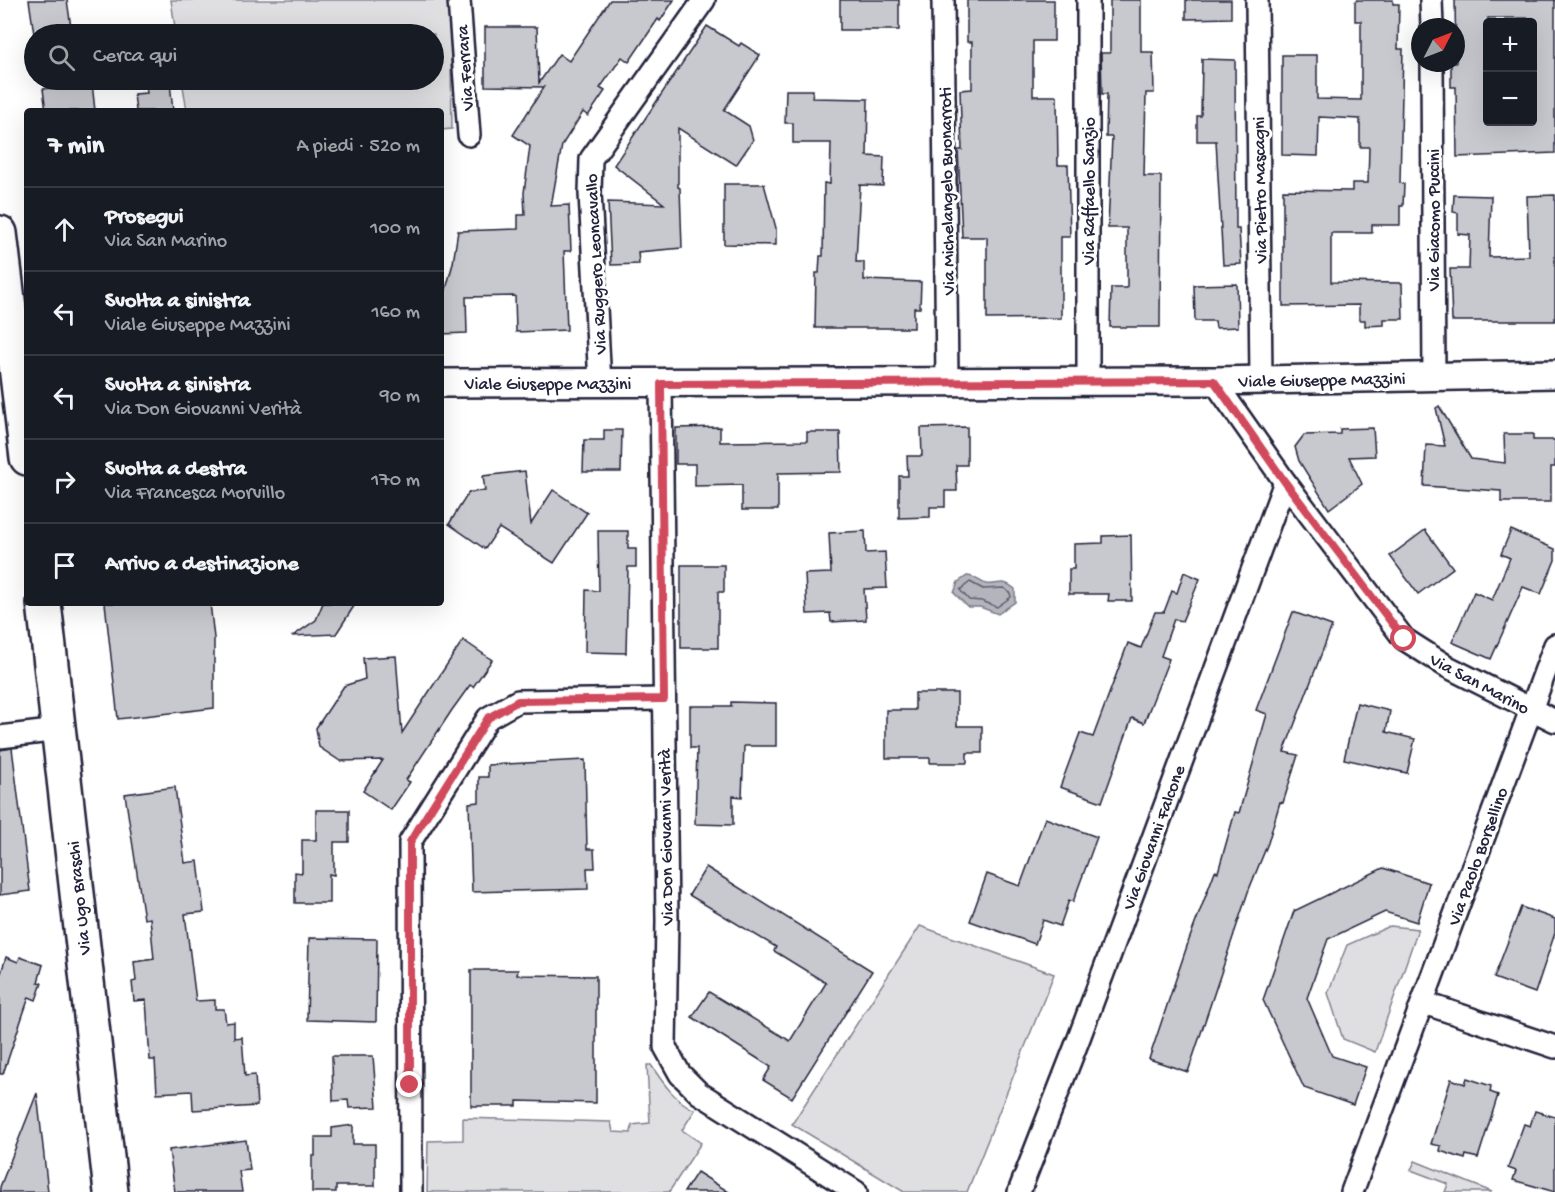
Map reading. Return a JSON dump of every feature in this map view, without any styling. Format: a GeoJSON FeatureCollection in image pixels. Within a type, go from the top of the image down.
{"type":"FeatureCollection","features":[{"type":"Feature","properties":{"kind":"main road"},"geometry":{"type":"LineString","coordinates":[[0,233],[24,404]]}},
{"type":"Feature","properties":{"kind":"main road","name":"Via Ugo Braschi"},"geometry":{"type":"LineString","coordinates":[[44,606],[111,1192]]}},
{"type":"Feature","properties":{"kind":"street","name":"Via Ferrara"},"geometry":{"type":"LineString","coordinates":[[459,0],[469,135]]}},
{"type":"Feature","properties":{"kind":"street","name":"Via Ruggero Leoncavallo"},"geometry":{"type":"LineString","coordinates":[[600,384],[590,193],[591,159],[704,0]]}},
{"type":"Feature","properties":{"kind":"street","name":"Via Michelangelo Buonarroti"},"geometry":{"type":"LineString","coordinates":[[943,0],[947,381]]}},
{"type":"Feature","properties":{"kind":"street","name":"Via Raffaello Sanzio"},"geometry":{"type":"LineString","coordinates":[[1088,0],[1088,381]]}},
{"type":"Feature","properties":{"kind":"street","name":"Via Pietro Mascagni"},"geometry":{"type":"LineString","coordinates":[[1257,0],[1261,380]]}},
{"type":"Feature","properties":{"kind":"street"},"geometry":{"type":"LineString","coordinates":[[1431,0],[1432,18]]}},
{"type":"Feature","properties":{"kind":"street","name":"Via Giacomo Puccini"},"geometry":{"type":"LineString","coordinates":[[1432,72],[1434,378]]}},
{"type":"Feature","properties":{"kind":"street","name":"Viale Giuseppe Mazzini"},"geometry":{"type":"LineString","coordinates":[[444,383],[1214,381],[1555,374]]}},
{"type":"Feature","properties":{"kind":"street","name":"Via San Marino"},"geometry":{"type":"LineString","coordinates":[[1214,381],[1285,482],[1404,639],[1448,667],[1555,722]]}},
{"type":"Feature","properties":{"kind":"street","name":"Via Don Giovanni Verità"},"geometry":{"type":"LineString","coordinates":[[661,384],[665,1047],[680,1074],[699,1093],[856,1192]]}},
{"type":"Feature","properties":{"kind":"street","name":"Via Giovanni Falcone"},"geometry":{"type":"LineString","coordinates":[[1019,1192],[1079,1038],[1285,482]]}},
{"type":"Feature","properties":{"kind":"street","name":"Via Paolo Borsellino"},"geometry":{"type":"LineString","coordinates":[[1352,1192],[1555,645]]}},
{"type":"Feature","properties":{"kind":"street"},"geometry":{"type":"LineString","coordinates":[[411,1192],[410,842],[488,718],[518,701],[664,699]]}},
{"type":"Feature","properties":{"kind":"street"},"geometry":{"type":"LineString","coordinates":[[0,737],[59,730]]}},
{"type":"Feature","properties":{"kind":"street"},"geometry":{"type":"LineString","coordinates":[[1424,1003],[1555,1047]]}},
{"type":"Feature","properties":{"kind":"shaded area"},"geometry":{"type":"Polygon","coordinates":[[[171,0],[450,0],[452,129],[444,130],[444,108],[187,108],[184,90],[444,90],[444,24],[175,24],[171,0]]]}},
{"type":"Feature","properties":{"kind":"shaded area"},"geometry":{"type":"Polygon","coordinates":[[[920,926],[1054,974],[967,1192],[904,1192],[792,1124],[920,926]]]}},
{"type":"Feature","properties":{"kind":"shaded area"},"geometry":{"type":"Polygon","coordinates":[[[1390,926],[1418,929],[1375,1052],[1343,1039],[1328,993],[1347,945],[1390,926]]]}},
{"type":"Feature","properties":{"kind":"shaded area"},"geometry":{"type":"Polygon","coordinates":[[[647,1065],[651,1065],[675,1097],[695,1110],[682,1130],[701,1143],[669,1192],[427,1192],[428,1141],[463,1140],[463,1118],[611,1122],[613,1132],[631,1133],[632,1125],[650,1123],[647,1065]]]}},
{"type":"Feature","properties":{"kind":"shaded area"},"geometry":{"type":"Polygon","coordinates":[[[1415,1161],[1492,1192],[1445,1192],[1448,1184],[1411,1170],[1415,1161]]]}},
{"type":"Feature","properties":{"kind":"water"},"geometry":{"type":"Polygon","coordinates":[[[967,576],[986,584],[1003,583],[1010,586],[1015,589],[1015,602],[998,614],[980,607],[968,607],[954,593],[958,582],[967,576]]]}},
{"type":"Feature","properties":{"kind":"building"},"geometry":{"type":"Polygon","coordinates":[[[29,0],[67,0],[71,24],[33,24],[29,0]]]}},
{"type":"Feature","properties":{"kind":"building"},"geometry":{"type":"Polygon","coordinates":[[[610,0],[674,0],[629,62],[622,57],[600,88],[605,91],[588,116],[583,112],[562,145],[551,206],[569,205],[571,251],[564,251],[567,330],[516,332],[515,296],[466,297],[467,333],[444,334],[444,297],[458,231],[518,229],[518,215],[525,215],[524,193],[530,146],[513,135],[544,87],[485,86],[485,27],[537,27],[539,83],[559,54],[569,61],[610,0]]]}},
{"type":"Feature","properties":{"kind":"building"},"geometry":{"type":"Polygon","coordinates":[[[840,0],[899,0],[899,30],[840,30],[840,0]]]}},
{"type":"Feature","properties":{"kind":"building"},"geometry":{"type":"Polygon","coordinates":[[[967,0],[1054,0],[1054,41],[1033,41],[1033,96],[1057,96],[1058,165],[1068,165],[1070,237],[1061,237],[1061,318],[987,319],[987,237],[962,237],[958,150],[962,150],[960,90],[972,89],[972,42],[967,42],[967,0]]]}},
{"type":"Feature","properties":{"kind":"building"},"geometry":{"type":"Polygon","coordinates":[[[1110,0],[1141,0],[1141,52],[1153,52],[1154,93],[1146,93],[1144,176],[1161,176],[1160,327],[1110,327],[1111,288],[1127,288],[1127,228],[1108,228],[1112,137],[1106,137],[1107,94],[1102,94],[1101,53],[1110,53],[1110,0]]]}},
{"type":"Feature","properties":{"kind":"building"},"geometry":{"type":"Polygon","coordinates":[[[1186,0],[1231,0],[1231,18],[1186,19],[1186,0]]]}},
{"type":"Feature","properties":{"kind":"building"},"geometry":{"type":"Polygon","coordinates":[[[1357,0],[1393,0],[1393,4],[1399,4],[1398,49],[1403,49],[1400,183],[1404,184],[1403,206],[1400,206],[1400,225],[1372,225],[1372,233],[1331,233],[1331,282],[1402,283],[1403,319],[1384,319],[1384,325],[1365,326],[1365,320],[1359,320],[1359,305],[1283,306],[1283,190],[1352,191],[1352,183],[1368,183],[1369,147],[1360,147],[1360,119],[1319,117],[1318,156],[1282,155],[1282,55],[1317,55],[1317,99],[1361,100],[1361,21],[1355,21],[1355,2],[1357,0]]]}},
{"type":"Feature","properties":{"kind":"building"},"geometry":{"type":"Polygon","coordinates":[[[1455,0],[1555,0],[1555,153],[1457,157],[1456,87],[1451,87],[1451,72],[1465,72],[1465,18],[1455,18],[1455,0]]]}},
{"type":"Feature","properties":{"kind":"building"},"geometry":{"type":"Polygon","coordinates":[[[707,26],[739,46],[741,43],[760,55],[724,110],[749,126],[753,140],[736,165],[678,128],[678,187],[680,188],[682,248],[638,252],[639,264],[611,265],[608,202],[664,204],[614,165],[707,26]]]}},
{"type":"Feature","properties":{"kind":"building"},"geometry":{"type":"Polygon","coordinates":[[[1202,59],[1235,60],[1236,229],[1239,229],[1241,264],[1223,265],[1216,141],[1197,141],[1197,116],[1201,116],[1202,59]]]}},
{"type":"Feature","properties":{"kind":"building"},"geometry":{"type":"Polygon","coordinates":[[[43,90],[93,90],[95,108],[46,108],[43,90]]]}},
{"type":"Feature","properties":{"kind":"building"},"geometry":{"type":"Polygon","coordinates":[[[147,90],[171,90],[173,108],[136,108],[134,94],[147,93],[147,90]]]}},
{"type":"Feature","properties":{"kind":"building"},"geometry":{"type":"Polygon","coordinates":[[[786,90],[813,90],[812,98],[868,99],[867,156],[884,157],[883,186],[860,185],[856,262],[864,262],[864,280],[921,282],[920,308],[914,308],[914,328],[815,328],[816,273],[819,273],[820,256],[823,256],[824,183],[830,184],[831,143],[793,143],[793,123],[785,123],[786,90]]]}},
{"type":"Feature","properties":{"kind":"building"},"geometry":{"type":"Polygon","coordinates":[[[724,184],[764,184],[776,228],[776,245],[724,244],[724,184]]]}},
{"type":"Feature","properties":{"kind":"building"},"geometry":{"type":"Polygon","coordinates":[[[1454,195],[1491,196],[1489,257],[1529,256],[1527,196],[1555,195],[1555,321],[1452,321],[1450,269],[1469,269],[1470,235],[1458,234],[1458,213],[1453,212],[1454,195]]]}},
{"type":"Feature","properties":{"kind":"building"},"geometry":{"type":"Polygon","coordinates":[[[1237,284],[1238,327],[1216,328],[1215,321],[1195,321],[1194,285],[1237,284]]]}},
{"type":"Feature","properties":{"kind":"building"},"geometry":{"type":"Polygon","coordinates":[[[1439,406],[1471,459],[1505,463],[1504,434],[1533,434],[1533,440],[1555,440],[1555,467],[1551,467],[1551,502],[1501,502],[1501,491],[1424,486],[1426,445],[1445,446],[1436,408],[1439,406]]]}},
{"type":"Feature","properties":{"kind":"building"},"geometry":{"type":"Polygon","coordinates":[[[720,427],[720,442],[807,441],[807,432],[840,432],[841,472],[778,473],[778,510],[742,510],[742,485],[695,486],[695,464],[676,464],[676,428],[720,427]]]}},
{"type":"Feature","properties":{"kind":"building"},"geometry":{"type":"Polygon","coordinates":[[[967,427],[967,465],[956,465],[957,491],[945,491],[945,507],[930,507],[930,517],[899,518],[899,476],[908,476],[907,456],[922,456],[921,428],[967,427]]]}},
{"type":"Feature","properties":{"kind":"building"},"geometry":{"type":"Polygon","coordinates":[[[1373,428],[1375,456],[1349,457],[1362,484],[1329,509],[1299,461],[1295,447],[1304,435],[1340,434],[1340,429],[1373,428]]]}},
{"type":"Feature","properties":{"kind":"building"},"geometry":{"type":"Polygon","coordinates":[[[604,430],[622,430],[621,472],[583,472],[584,440],[604,440],[604,430]]]}},
{"type":"Feature","properties":{"kind":"building"},"geometry":{"type":"Polygon","coordinates":[[[525,471],[531,524],[553,490],[587,513],[554,563],[499,528],[485,549],[449,524],[469,492],[485,491],[483,476],[525,471]]]}},
{"type":"Feature","properties":{"kind":"building"},"geometry":{"type":"Polygon","coordinates":[[[1425,530],[1453,568],[1418,594],[1390,556],[1425,530]]]}},
{"type":"Feature","properties":{"kind":"building"},"geometry":{"type":"Polygon","coordinates":[[[1511,530],[1555,549],[1555,560],[1541,594],[1523,587],[1491,659],[1452,642],[1474,592],[1492,600],[1510,558],[1501,554],[1511,530]]]}},
{"type":"Feature","properties":{"kind":"building"},"geometry":{"type":"Polygon","coordinates":[[[598,531],[628,531],[628,549],[636,549],[636,567],[628,567],[626,653],[585,652],[586,590],[599,591],[598,531]]]}},
{"type":"Feature","properties":{"kind":"building"},"geometry":{"type":"Polygon","coordinates":[[[865,531],[866,553],[885,552],[887,588],[864,589],[866,620],[831,622],[830,613],[807,614],[805,574],[831,573],[829,533],[865,531]]]}},
{"type":"Feature","properties":{"kind":"building"},"geometry":{"type":"Polygon","coordinates":[[[1131,535],[1132,601],[1108,601],[1109,594],[1069,594],[1069,569],[1074,569],[1074,544],[1103,543],[1103,536],[1131,535]]]}},
{"type":"Feature","properties":{"kind":"building"},"geometry":{"type":"Polygon","coordinates":[[[681,565],[724,565],[724,592],[718,592],[718,648],[681,648],[681,565]]]}},
{"type":"Feature","properties":{"kind":"building"},"geometry":{"type":"Polygon","coordinates":[[[1184,572],[1200,579],[1182,621],[1174,619],[1161,656],[1169,659],[1144,723],[1132,718],[1102,802],[1060,787],[1080,733],[1093,737],[1128,643],[1141,648],[1155,612],[1164,612],[1172,591],[1177,593],[1184,572]]]}},
{"type":"Feature","properties":{"kind":"building"},"geometry":{"type":"Polygon","coordinates":[[[105,606],[210,606],[214,638],[214,708],[118,719],[105,606]]]}},
{"type":"Feature","properties":{"kind":"building"},"geometry":{"type":"Polygon","coordinates":[[[322,606],[354,606],[336,634],[293,636],[316,620],[322,606]]]}},
{"type":"Feature","properties":{"kind":"building"},"geometry":{"type":"Polygon","coordinates":[[[1293,612],[1332,626],[1284,752],[1298,755],[1283,803],[1280,802],[1268,843],[1248,892],[1188,1072],[1149,1059],[1189,940],[1215,871],[1218,872],[1235,812],[1239,813],[1267,714],[1256,710],[1293,612]]]}},
{"type":"Feature","properties":{"kind":"building"},"geometry":{"type":"Polygon","coordinates":[[[463,640],[492,660],[473,687],[470,685],[452,710],[406,780],[410,782],[391,810],[363,791],[383,760],[340,761],[319,747],[316,728],[344,686],[365,679],[363,658],[396,656],[402,733],[463,640]]]}},
{"type":"Feature","properties":{"kind":"building"},"geometry":{"type":"Polygon","coordinates":[[[915,693],[957,693],[957,726],[982,726],[982,753],[967,753],[967,763],[930,763],[930,758],[886,758],[886,710],[915,710],[915,693]]]}},
{"type":"Feature","properties":{"kind":"building"},"geometry":{"type":"Polygon","coordinates":[[[731,702],[776,703],[776,746],[744,746],[742,797],[733,796],[733,825],[695,824],[697,748],[690,748],[690,706],[731,706],[731,702]]]}},
{"type":"Feature","properties":{"kind":"building"},"geometry":{"type":"Polygon","coordinates":[[[1357,703],[1390,711],[1386,732],[1415,739],[1407,773],[1344,759],[1357,703]]]}},
{"type":"Feature","properties":{"kind":"building"},"geometry":{"type":"Polygon","coordinates":[[[12,748],[30,891],[0,895],[0,750],[12,748]]]}},
{"type":"Feature","properties":{"kind":"building"},"geometry":{"type":"Polygon","coordinates":[[[585,760],[587,849],[594,849],[595,868],[587,868],[588,889],[472,892],[469,803],[479,802],[479,777],[488,777],[488,765],[585,760]]]}},
{"type":"Feature","properties":{"kind":"building"},"geometry":{"type":"Polygon","coordinates":[[[175,787],[185,863],[198,861],[204,912],[185,914],[196,1001],[215,1000],[215,1009],[224,1009],[226,1023],[234,1022],[234,1038],[242,1037],[245,1076],[255,1075],[257,1106],[193,1110],[192,1091],[157,1093],[155,1060],[150,1060],[146,1000],[134,1001],[132,982],[136,981],[134,962],[154,959],[150,918],[144,919],[125,794],[175,787]]]}},
{"type":"Feature","properties":{"kind":"building"},"geometry":{"type":"Polygon","coordinates":[[[316,810],[349,810],[349,842],[334,842],[334,875],[329,874],[329,903],[295,903],[295,872],[302,873],[302,840],[316,840],[316,810]]]}},
{"type":"Feature","properties":{"kind":"building"},"geometry":{"type":"Polygon","coordinates":[[[1045,818],[1097,837],[1073,902],[1069,900],[1060,926],[1043,920],[1035,944],[970,921],[987,874],[1020,886],[1045,818]]]}},
{"type":"Feature","properties":{"kind":"building"},"geometry":{"type":"Polygon","coordinates":[[[706,867],[872,971],[792,1098],[763,1080],[771,1067],[692,1017],[709,992],[790,1041],[826,983],[774,951],[776,947],[689,895],[706,867]]]}},
{"type":"Feature","properties":{"kind":"building"},"geometry":{"type":"Polygon","coordinates":[[[1383,868],[1429,883],[1417,922],[1385,912],[1328,939],[1307,998],[1332,1056],[1366,1067],[1353,1105],[1304,1088],[1263,1000],[1294,911],[1383,868]]]}},
{"type":"Feature","properties":{"kind":"building"},"geometry":{"type":"Polygon","coordinates":[[[1521,907],[1555,919],[1555,933],[1535,993],[1494,978],[1521,907]]]}},
{"type":"Feature","properties":{"kind":"building"},"geometry":{"type":"Polygon","coordinates":[[[309,938],[377,939],[376,1022],[307,1020],[309,938]]]}},
{"type":"Feature","properties":{"kind":"building"},"geometry":{"type":"Polygon","coordinates":[[[6,957],[18,962],[20,957],[43,965],[38,982],[42,983],[36,1000],[29,997],[3,1074],[0,1074],[0,976],[6,957]]]}},
{"type":"Feature","properties":{"kind":"building"},"geometry":{"type":"Polygon","coordinates":[[[471,970],[518,970],[517,975],[596,976],[596,1103],[517,1101],[517,1106],[471,1106],[471,970]]]}},
{"type":"Feature","properties":{"kind":"building"},"geometry":{"type":"Polygon","coordinates":[[[332,1056],[373,1056],[377,1107],[349,1108],[348,1100],[333,1101],[332,1056]]]}},
{"type":"Feature","properties":{"kind":"building"},"geometry":{"type":"Polygon","coordinates":[[[1467,1078],[1491,1086],[1490,1092],[1498,1095],[1478,1158],[1466,1155],[1465,1159],[1440,1151],[1441,1146],[1431,1144],[1451,1079],[1465,1084],[1467,1078]]]}},
{"type":"Feature","properties":{"kind":"building"},"geometry":{"type":"Polygon","coordinates":[[[37,1093],[48,1192],[0,1192],[0,1187],[37,1093]]]}},
{"type":"Feature","properties":{"kind":"building"},"geometry":{"type":"Polygon","coordinates":[[[1535,1111],[1555,1117],[1555,1192],[1513,1180],[1516,1171],[1508,1168],[1524,1124],[1530,1126],[1535,1111]]]}},
{"type":"Feature","properties":{"kind":"building"},"geometry":{"type":"Polygon","coordinates":[[[353,1125],[353,1144],[375,1144],[375,1186],[336,1186],[336,1192],[312,1192],[312,1156],[315,1156],[315,1137],[332,1137],[332,1128],[353,1125]]]}},
{"type":"Feature","properties":{"kind":"building"},"geometry":{"type":"Polygon","coordinates":[[[246,1140],[250,1170],[239,1171],[242,1192],[175,1192],[169,1150],[246,1140]]]}},
{"type":"Feature","properties":{"kind":"building"},"geometry":{"type":"Polygon","coordinates":[[[697,1172],[729,1192],[684,1192],[697,1172]]]}},
{"type":"Feature","properties":{"kind":"route"},"geometry":{"type":"LineString","coordinates":[[410,1085],[410,842],[488,718],[518,701],[664,699],[661,384],[1214,381],[1285,482],[1404,639]]}}]}
